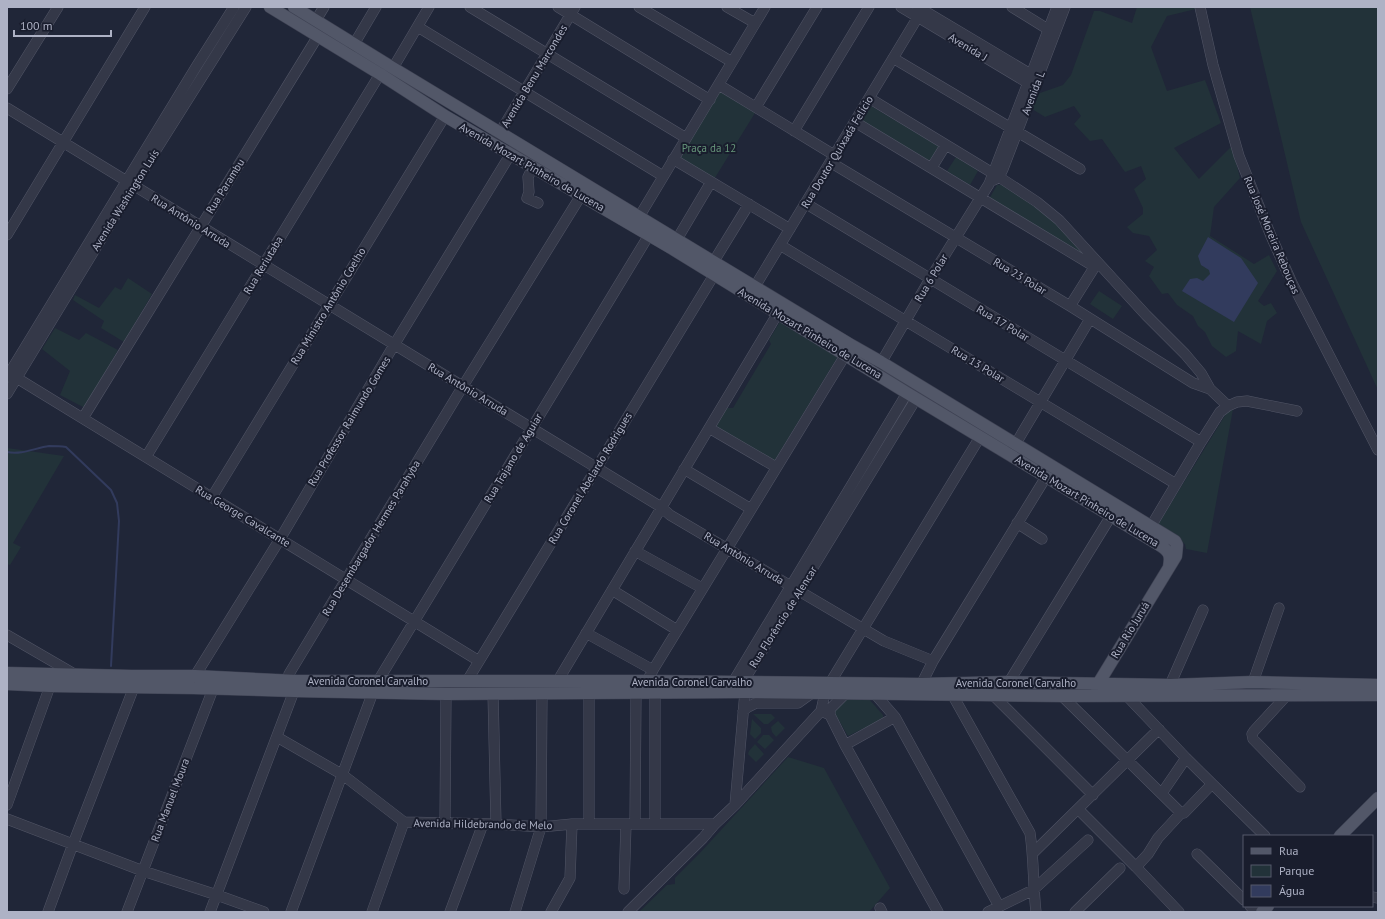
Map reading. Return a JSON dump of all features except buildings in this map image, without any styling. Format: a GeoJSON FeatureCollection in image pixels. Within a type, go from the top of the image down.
{"type":"FeatureCollection","features":[{"type":"Feature","properties":{"kind":"main road","name":"Avenida Mozart Pinheiro de Lucena"},"geometry":{"type":"LineString","coordinates":[[270,7],[510,155],[639,217],[714,275],[752,292],[848,350],[875,373],[1111,516],[1175,541],[1177,545],[1176,556],[1169,567]]}},
{"type":"Feature","properties":{"kind":"main road","name":"Avenida Mozart Pinheiro de Lucena"},"geometry":{"type":"LineString","coordinates":[[294,7],[500,133],[649,235],[714,261],[752,292]]}},
{"type":"Feature","properties":{"kind":"main road","name":"Avenida Mozart Pinheiro de Lucena"},"geometry":{"type":"LineString","coordinates":[[848,350],[881,362],[1015,444],[1148,531]]}},
{"type":"Feature","properties":{"kind":"main road","name":"Rua Rio Juruá"},"geometry":{"type":"LineString","coordinates":[[1098,689],[1169,567]]}},
{"type":"Feature","properties":{"kind":"main road","name":"Avenida Coronel Carvalho"},"geometry":{"type":"LineString","coordinates":[[7,673],[76,675],[93,681]]}},
{"type":"Feature","properties":{"kind":"main road","name":"Avenida Coronel Carvalho"},"geometry":{"type":"LineString","coordinates":[[7,684],[50,686],[93,681],[133,683],[194,682],[292,686]]}},
{"type":"Feature","properties":{"kind":"main road","name":"Avenida Coronel Carvalho"},"geometry":{"type":"LineString","coordinates":[[194,682],[213,689],[292,686],[376,686],[467,681],[557,682],[646,690]]}},
{"type":"Feature","properties":{"kind":"main road","name":"Avenida Coronel Carvalho"},"geometry":{"type":"LineString","coordinates":[[741,685],[812,693],[828,688],[845,694],[875,694],[1009,682],[1098,689],[1170,690],[1287,695],[1378,695]]}},
{"type":"Feature","properties":{"kind":"main road","name":"Avenida Coronel Carvalho"},"geometry":{"type":"LineString","coordinates":[[376,686],[446,694],[588,693],[741,685],[919,689],[952,694],[1062,696],[1098,689],[1126,695],[1253,682],[1378,685]]}},
{"type":"Feature","properties":{"kind":"main road"},"geometry":{"type":"LineString","coordinates":[[1341,835],[1378,798]]}},
{"type":"Feature","properties":{"kind":"street"},"geometry":{"type":"LineString","coordinates":[[7,89],[58,7]]}},
{"type":"Feature","properties":{"kind":"street"},"geometry":{"type":"LineString","coordinates":[[7,235],[146,7]]}},
{"type":"Feature","properties":{"kind":"street","name":"Avenida Washington Luís"},"geometry":{"type":"LineString","coordinates":[[7,394],[10,375],[71,280],[179,104],[234,7]]}},
{"type":"Feature","properties":{"kind":"street","name":"Avenida Washington Luís"},"geometry":{"type":"LineString","coordinates":[[179,104],[246,7]]}},
{"type":"Feature","properties":{"kind":"street"},"geometry":{"type":"LineString","coordinates":[[316,20],[324,7]]}},
{"type":"Feature","properties":{"kind":"street"},"geometry":{"type":"LineString","coordinates":[[347,54],[376,7]]}},
{"type":"Feature","properties":{"kind":"street"},"geometry":{"type":"LineString","coordinates":[[393,68],[429,7]]}},
{"type":"Feature","properties":{"kind":"street"},"geometry":{"type":"LineString","coordinates":[[470,7],[686,138]]}},
{"type":"Feature","properties":{"kind":"street"},"geometry":{"type":"LineString","coordinates":[[558,7],[573,11],[710,100]]}},
{"type":"Feature","properties":{"kind":"street"},"geometry":{"type":"LineString","coordinates":[[639,7],[732,62]]}},
{"type":"Feature","properties":{"kind":"street"},"geometry":{"type":"LineString","coordinates":[[727,7],[755,23]]}},
{"type":"Feature","properties":{"kind":"street"},"geometry":{"type":"LineString","coordinates":[[639,217],[765,7]]}},
{"type":"Feature","properties":{"kind":"street"},"geometry":{"type":"LineString","coordinates":[[756,107],[817,7]]}},
{"type":"Feature","properties":{"kind":"street"},"geometry":{"type":"LineString","coordinates":[[794,131],[869,7]]}},
{"type":"Feature","properties":{"kind":"street","name":"Avenida J"},"geometry":{"type":"LineString","coordinates":[[901,7],[921,10],[1034,81]]}},
{"type":"Feature","properties":{"kind":"street"},"geometry":{"type":"LineString","coordinates":[[1012,7],[1052,32]]}},
{"type":"Feature","properties":{"kind":"street","name":"Avenida L"},"geometry":{"type":"LineString","coordinates":[[996,176],[1052,32],[1058,7]]}},
{"type":"Feature","properties":{"kind":"street","name":"Avenida L"},"geometry":{"type":"LineString","coordinates":[[1052,32],[1065,7]]}},
{"type":"Feature","properties":{"kind":"street","name":"Rua José Moreira Rebouças"},"geometry":{"type":"LineString","coordinates":[[1200,7],[1213,65],[1242,163],[1292,283],[1378,450]]}},
{"type":"Feature","properties":{"kind":"street","name":"Rua Doutor Quixadá Felício"},"geometry":{"type":"LineString","coordinates":[[752,292],[921,10]]}},
{"type":"Feature","properties":{"kind":"street","name":"Avenida Benu Marcondes"},"geometry":{"type":"LineString","coordinates":[[492,144],[573,11]]}},
{"type":"Feature","properties":{"kind":"street"},"geometry":{"type":"LineString","coordinates":[[418,27],[663,176]]}},
{"type":"Feature","properties":{"kind":"street","name":"Rua Parambu"},"geometry":{"type":"LineString","coordinates":[[83,418],[318,36]]}},
{"type":"Feature","properties":{"kind":"street"},"geometry":{"type":"LineString","coordinates":[[893,58],[1080,169]]}},
{"type":"Feature","properties":{"kind":"street","name":"Rua Reriutaba"},"geometry":{"type":"LineString","coordinates":[[146,457],[380,74]]}},
{"type":"Feature","properties":{"kind":"street","name":"Rua 23 Polar"},"geometry":{"type":"LineString","coordinates":[[719,85],[794,131],[832,158],[955,238],[1070,306],[1193,383],[1210,389]]}},
{"type":"Feature","properties":{"kind":"street"},"geometry":{"type":"LineString","coordinates":[[869,98],[944,146],[1037,202],[1059,220],[1096,265],[1185,354],[1201,373],[1210,389],[1228,406]]}},
{"type":"Feature","properties":{"kind":"street","name":"Rua Antônio Arruda"},"geometry":{"type":"LineString","coordinates":[[7,108],[201,226],[263,266],[531,427],[661,507],[670,515],[884,641],[933,661]]}},
{"type":"Feature","properties":{"kind":"street","name":"Rua Ministro Antônio Coelho"},"geometry":{"type":"LineString","coordinates":[[212,497],[328,305],[445,116]]}},
{"type":"Feature","properties":{"kind":"street"},"geometry":{"type":"LineString","coordinates":[[855,122],[1096,265]]}},
{"type":"Feature","properties":{"kind":"street"},"geometry":{"type":"LineString","coordinates":[[932,167],[944,146]]}},
{"type":"Feature","properties":{"kind":"street","name":"Rua Professor Raimundo Gomes"},"geometry":{"type":"LineString","coordinates":[[194,682],[394,345],[510,155]]}},
{"type":"Feature","properties":{"kind":"street"},"geometry":{"type":"LineString","coordinates":[[673,159],[790,229]]}},
{"type":"Feature","properties":{"kind":"street"},"geometry":{"type":"LineString","coordinates":[[533,167],[528,177],[529,192],[527,198],[538,203]]}},
{"type":"Feature","properties":{"kind":"street","name":"Rua 6 Polar"},"geometry":{"type":"LineString","coordinates":[[875,373],[930,278],[989,184],[996,176]]}},
{"type":"Feature","properties":{"kind":"street"},"geometry":{"type":"LineString","coordinates":[[674,244],[711,182]]}},
{"type":"Feature","properties":{"kind":"street","name":"Rua Desembargador Hermes Parahyba"},"geometry":{"type":"LineString","coordinates":[[210,912],[277,736],[292,686],[289,674],[463,386],[584,190]]}},
{"type":"Feature","properties":{"kind":"street","name":"Rua 17 Polar"},"geometry":{"type":"LineString","coordinates":[[806,203],[1201,442]]}},
{"type":"Feature","properties":{"kind":"street"},"geometry":{"type":"LineString","coordinates":[[714,261],[749,204]]}},
{"type":"Feature","properties":{"kind":"street","name":"Rua Trajano de Aguiar"},"geometry":{"type":"LineString","coordinates":[[291,912],[376,686],[531,427],[649,235]]}},
{"type":"Feature","properties":{"kind":"street","name":"Rua 13 Polar"},"geometry":{"type":"LineString","coordinates":[[780,245],[1176,484]]}},
{"type":"Feature","properties":{"kind":"street"},"geometry":{"type":"LineString","coordinates":[[1070,306],[1096,265]]}},
{"type":"Feature","properties":{"kind":"street","name":"Rua Coronel Abelardo Rodrigues"},"geometry":{"type":"LineString","coordinates":[[467,681],[714,275]]}},
{"type":"Feature","properties":{"kind":"street"},"geometry":{"type":"LineString","coordinates":[[557,682],[780,309]]}},
{"type":"Feature","properties":{"kind":"street"},"geometry":{"type":"LineString","coordinates":[[1009,454],[1090,319]]}},
{"type":"Feature","properties":{"kind":"street"},"geometry":{"type":"LineString","coordinates":[[624,889],[646,690],[653,670],[848,350]]}},
{"type":"Feature","properties":{"kind":"street","name":"Rua George Cavalcante"},"geometry":{"type":"LineString","coordinates":[[10,375],[280,538],[479,661]]}},
{"type":"Feature","properties":{"kind":"street","name":"Rua Florêncio de Alencar"},"geometry":{"type":"LineString","coordinates":[[735,805],[743,711],[741,685],[795,589],[912,396]]}},
{"type":"Feature","properties":{"kind":"street"},"geometry":{"type":"LineString","coordinates":[[1148,531],[1216,418],[1228,406],[1237,402],[1247,401],[1298,411]]}},
{"type":"Feature","properties":{"kind":"street"},"geometry":{"type":"LineString","coordinates":[[709,428],[776,467]]}},
{"type":"Feature","properties":{"kind":"street"},"geometry":{"type":"LineString","coordinates":[[938,912],[845,745],[825,713],[828,688],[980,437]]}},
{"type":"Feature","properties":{"kind":"street"},"geometry":{"type":"LineString","coordinates":[[684,469],[751,509]]}},
{"type":"Feature","properties":{"kind":"street"},"geometry":{"type":"LineString","coordinates":[[919,689],[933,661],[1046,476]]}},
{"type":"Feature","properties":{"kind":"street"},"geometry":{"type":"LineString","coordinates":[[1009,682],[1111,516]]}},
{"type":"Feature","properties":{"kind":"street"},"geometry":{"type":"LineString","coordinates":[[1017,523],[1042,539]]}},
{"type":"Feature","properties":{"kind":"street"},"geometry":{"type":"LineString","coordinates":[[636,551],[702,588]]}},
{"type":"Feature","properties":{"kind":"street"},"geometry":{"type":"LineString","coordinates":[[612,590],[677,630]]}},
{"type":"Feature","properties":{"kind":"street"},"geometry":{"type":"LineString","coordinates":[[1253,682],[1278,608]]}},
{"type":"Feature","properties":{"kind":"street"},"geometry":{"type":"LineString","coordinates":[[1170,690],[1203,610]]}},
{"type":"Feature","properties":{"kind":"street"},"geometry":{"type":"LineString","coordinates":[[586,633],[653,670]]}},
{"type":"Feature","properties":{"kind":"street"},"geometry":{"type":"LineString","coordinates":[[7,635],[76,675]]}},
{"type":"Feature","properties":{"kind":"street"},"geometry":{"type":"LineString","coordinates":[[48,912],[133,683]]}},
{"type":"Feature","properties":{"kind":"street"},"geometry":{"type":"LineString","coordinates":[[7,805],[50,686]]}},
{"type":"Feature","properties":{"kind":"street","name":"Rua Manuel Moura"},"geometry":{"type":"LineString","coordinates":[[127,912],[213,689]]}},
{"type":"Feature","properties":{"kind":"street"},"geometry":{"type":"LineString","coordinates":[[646,690],[655,824]]}},
{"type":"Feature","properties":{"kind":"street"},"geometry":{"type":"LineString","coordinates":[[588,693],[588,824]]}},
{"type":"Feature","properties":{"kind":"street","name":"Avenida Coronel Carvalho"},"geometry":{"type":"LineString","coordinates":[[743,711],[756,703],[798,703],[812,693]]}},
{"type":"Feature","properties":{"kind":"street"},"geometry":{"type":"LineString","coordinates":[[445,823],[446,694]]}},
{"type":"Feature","properties":{"kind":"street"},"geometry":{"type":"LineString","coordinates":[[493,694],[496,824]]}},
{"type":"Feature","properties":{"kind":"street"},"geometry":{"type":"LineString","coordinates":[[515,912],[541,827],[542,694]]}},
{"type":"Feature","properties":{"kind":"street"},"geometry":{"type":"LineString","coordinates":[[628,912],[679,864],[805,728],[824,716],[825,713],[845,694]]}},
{"type":"Feature","properties":{"kind":"street"},"geometry":{"type":"LineString","coordinates":[[875,694],[895,717],[999,906]]}},
{"type":"Feature","properties":{"kind":"street"},"geometry":{"type":"LineString","coordinates":[[952,694],[1030,833],[1033,854],[1033,890],[1036,912]]}},
{"type":"Feature","properties":{"kind":"street"},"geometry":{"type":"LineString","coordinates":[[993,695],[1093,795]]}},
{"type":"Feature","properties":{"kind":"street"},"geometry":{"type":"LineString","coordinates":[[1126,695],[1186,758],[1264,835]]}},
{"type":"Feature","properties":{"kind":"street"},"geometry":{"type":"LineString","coordinates":[[1287,695],[1254,731],[1253,739],[1300,787]]}},
{"type":"Feature","properties":{"kind":"street"},"geometry":{"type":"LineString","coordinates":[[1062,696],[1127,761],[1133,764],[1181,813]]}},
{"type":"Feature","properties":{"kind":"street"},"geometry":{"type":"LineString","coordinates":[[845,745],[895,717]]}},
{"type":"Feature","properties":{"kind":"street"},"geometry":{"type":"LineString","coordinates":[[1033,854],[1159,730]]}},
{"type":"Feature","properties":{"kind":"street","name":"Avenida Hildebrando de Melo"},"geometry":{"type":"LineString","coordinates":[[277,736],[343,775],[404,822],[496,824],[541,827],[572,824],[715,824]]}},
{"type":"Feature","properties":{"kind":"street"},"geometry":{"type":"LineString","coordinates":[[1162,793],[1186,758]]}},
{"type":"Feature","properties":{"kind":"street"},"geometry":{"type":"LineString","coordinates":[[1136,867],[1148,854],[1158,838],[1181,813],[1184,813],[1212,784]]}},
{"type":"Feature","properties":{"kind":"street"},"geometry":{"type":"LineString","coordinates":[[1079,810],[1179,912]]}},
{"type":"Feature","properties":{"kind":"street"},"geometry":{"type":"LineString","coordinates":[[7,819],[143,871],[264,912]]}},
{"type":"Feature","properties":{"kind":"street"},"geometry":{"type":"LineString","coordinates":[[372,912],[404,822]]}},
{"type":"Feature","properties":{"kind":"street"},"geometry":{"type":"LineString","coordinates":[[450,912],[483,824]]}},
{"type":"Feature","properties":{"kind":"street"},"geometry":{"type":"LineString","coordinates":[[552,912],[570,878],[572,824]]}},
{"type":"Feature","properties":{"kind":"street"},"geometry":{"type":"LineString","coordinates":[[988,912],[1033,890],[1088,840]]}},
{"type":"Feature","properties":{"kind":"street"},"geometry":{"type":"LineString","coordinates":[[1197,854],[1243,899]]}},
{"type":"Feature","properties":{"kind":"street"},"geometry":{"type":"LineString","coordinates":[[1075,912],[1120,868]]}},
{"type":"Feature","properties":{"kind":"green space"},"geometry":{"type":"Polygon","coordinates":[[[1137,7],[1196,7],[1196,9],[1167,16],[1151,47],[1167,91],[1205,80],[1221,123],[1174,148],[1199,179],[1232,146],[1240,178],[1214,207],[1210,236],[1254,264],[1269,255],[1277,271],[1258,301],[1264,306],[1271,303],[1277,313],[1267,321],[1261,344],[1238,331],[1236,351],[1226,357],[1212,346],[1205,332],[1198,326],[1193,316],[1177,305],[1168,293],[1162,294],[1149,276],[1154,267],[1145,261],[1157,250],[1149,236],[1133,233],[1127,227],[1143,214],[1143,208],[1134,189],[1146,179],[1141,166],[1125,172],[1102,139],[1090,141],[1074,124],[1081,116],[1074,106],[1045,117],[1032,109],[1037,94],[1063,85],[1071,75],[1094,11],[1100,11],[1132,23],[1137,7]]]}},
{"type":"Feature","properties":{"kind":"green space"},"geometry":{"type":"Polygon","coordinates":[[[1250,7],[1378,7],[1378,390],[1301,222],[1250,7]]]}},
{"type":"Feature","properties":{"kind":"green space","name":"Praça da 12"},"geometry":{"type":"Polygon","coordinates":[[[719,91],[755,113],[713,181],[677,158],[719,91]]]}},
{"type":"Feature","properties":{"kind":"green space"},"geometry":{"type":"Polygon","coordinates":[[[871,106],[940,147],[930,163],[861,121],[871,106]]]}},
{"type":"Feature","properties":{"kind":"green space"},"geometry":{"type":"Polygon","coordinates":[[[956,157],[978,171],[970,185],[947,171],[956,157]]]}},
{"type":"Feature","properties":{"kind":"green space"},"geometry":{"type":"Polygon","coordinates":[[[997,185],[1003,185],[1056,223],[1088,259],[989,199],[997,185]]]}},
{"type":"Feature","properties":{"kind":"green space"},"geometry":{"type":"Polygon","coordinates":[[[128,278],[152,294],[124,342],[101,328],[104,321],[73,300],[75,295],[99,308],[115,287],[121,290],[128,278]]]}},
{"type":"Feature","properties":{"kind":"green space"},"geometry":{"type":"Polygon","coordinates":[[[1099,291],[1122,306],[1113,319],[1090,304],[1099,291]]]}},
{"type":"Feature","properties":{"kind":"green space"},"geometry":{"type":"Polygon","coordinates":[[[781,320],[835,352],[837,358],[775,460],[769,461],[719,431],[717,425],[727,408],[733,408],[771,344],[769,340],[781,320]]]}},
{"type":"Feature","properties":{"kind":"green space"},"geometry":{"type":"Polygon","coordinates":[[[55,328],[79,340],[86,333],[118,350],[85,408],[60,395],[70,371],[42,349],[55,328]]]}},
{"type":"Feature","properties":{"kind":"green space"},"geometry":{"type":"Polygon","coordinates":[[[1229,409],[1233,409],[1207,553],[1186,549],[1185,544],[1157,526],[1229,409]]]}},
{"type":"Feature","properties":{"kind":"green space"},"geometry":{"type":"Polygon","coordinates":[[[7,448],[64,456],[13,543],[21,547],[10,565],[7,564],[7,448]]]}},
{"type":"Feature","properties":{"kind":"green space"},"geometry":{"type":"Polygon","coordinates":[[[868,698],[883,715],[883,719],[848,736],[834,712],[835,708],[845,699],[868,698]]]}},
{"type":"Feature","properties":{"kind":"green space"},"geometry":{"type":"Polygon","coordinates":[[[753,714],[771,714],[775,718],[768,724],[764,724],[753,714]]]}},
{"type":"Feature","properties":{"kind":"green space"},"geometry":{"type":"Polygon","coordinates":[[[752,719],[761,728],[761,733],[755,739],[750,734],[752,719]]]}},
{"type":"Feature","properties":{"kind":"green space"},"geometry":{"type":"Polygon","coordinates":[[[778,721],[785,728],[776,737],[772,732],[771,727],[778,721]]]}},
{"type":"Feature","properties":{"kind":"green space"},"geometry":{"type":"Polygon","coordinates":[[[763,735],[769,735],[774,740],[765,749],[757,742],[763,735]]]}},
{"type":"Feature","properties":{"kind":"green space"},"geometry":{"type":"Polygon","coordinates":[[[755,744],[764,754],[756,762],[748,754],[755,744]]]}},
{"type":"Feature","properties":{"kind":"green space"},"geometry":{"type":"Polygon","coordinates":[[[788,757],[824,768],[890,888],[869,912],[639,912],[667,885],[675,884],[675,878],[788,757]]]}},
{"type":"Feature","properties":{"kind":"water"},"geometry":{"type":"Polygon","coordinates":[[[1208,237],[1241,258],[1258,283],[1234,322],[1182,291],[1190,279],[1197,278],[1203,281],[1210,274],[1209,270],[1201,265],[1198,256],[1208,237]]]}},
{"type":"Feature","properties":{"kind":"waterway"},"geometry":{"type":"LineString","coordinates":[[7,452],[23,452],[49,446],[66,447],[111,490],[117,503],[119,521],[111,666]]}}]}
